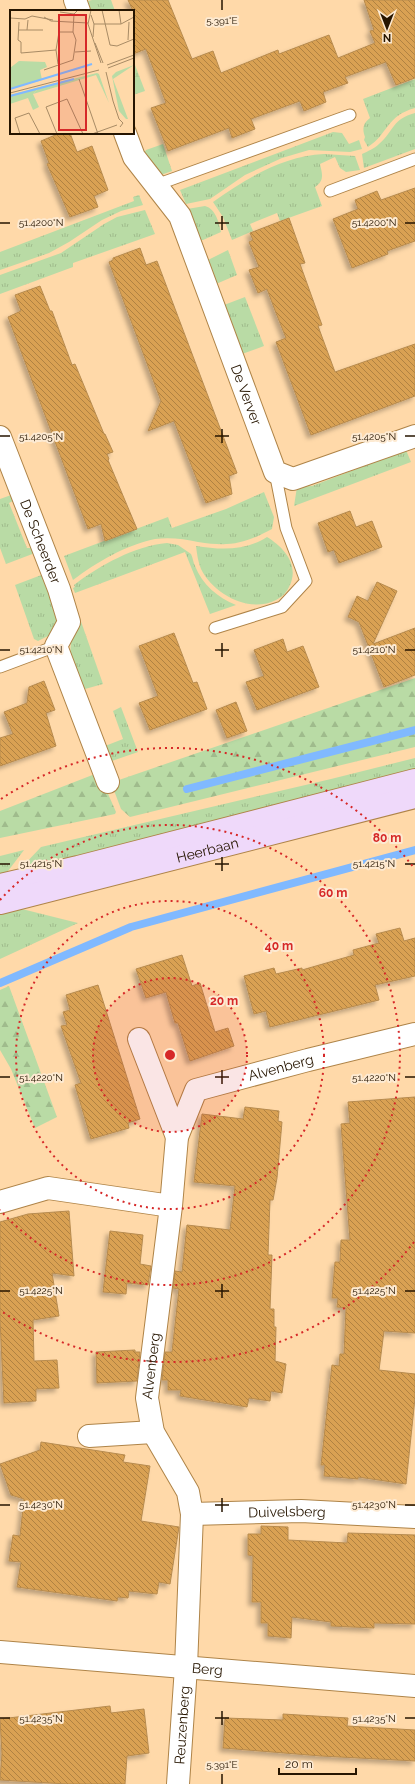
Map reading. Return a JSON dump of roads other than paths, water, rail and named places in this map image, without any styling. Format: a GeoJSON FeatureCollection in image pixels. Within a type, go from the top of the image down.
{"type":"FeatureCollection","features":[{"type":"Feature","properties":{"kind":"main road","name":"Heerbaan"},"geometry":{"type":"LineString","coordinates":[[0,885],[78,867],[415,780]]}},
{"type":"Feature","properties":{"kind":"main road","name":"Heerbaan"},"geometry":{"type":"LineString","coordinates":[[0,903],[415,797]]}},
{"type":"Feature","properties":{"kind":"street"},"geometry":{"type":"LineString","coordinates":[[75,0],[79,10]]}},
{"type":"Feature","properties":{"kind":"street","name":"De Verver"},"geometry":{"type":"LineString","coordinates":[[125,134],[134,157],[180,216],[275,472]]}},
{"type":"Feature","properties":{"kind":"street","name":"De Scheerder"},"geometry":{"type":"LineString","coordinates":[[0,436],[59,589],[69,622],[56,646]]}},
{"type":"Feature","properties":{"kind":"street"},"geometry":{"type":"LineString","coordinates":[[275,472],[293,479],[415,436]]}},
{"type":"Feature","properties":{"kind":"street"},"geometry":{"type":"LineString","coordinates":[[56,646],[108,782]]}},
{"type":"Feature","properties":{"kind":"street","name":"Alvenberg"},"geometry":{"type":"LineString","coordinates":[[192,1514],[188,1492],[153,1432],[147,1398],[172,1206],[177,1137],[196,1090],[308,1060],[415,1034]]}},
{"type":"Feature","properties":{"kind":"street","name":"Alvenberg"},"geometry":{"type":"LineString","coordinates":[[139,1039],[177,1137]]}},
{"type":"Feature","properties":{"kind":"street"},"geometry":{"type":"LineString","coordinates":[[0,1202],[48,1188],[172,1206]]}},
{"type":"Feature","properties":{"kind":"street"},"geometry":{"type":"LineString","coordinates":[[89,1436],[153,1432]]}},
{"type":"Feature","properties":{"kind":"street","name":"Duivelsberg"},"geometry":{"type":"LineString","coordinates":[[192,1514],[301,1511],[415,1517]]}},
{"type":"Feature","properties":{"kind":"street"},"geometry":{"type":"LineString","coordinates":[[186,1667],[192,1514]]}},
{"type":"Feature","properties":{"kind":"street","name":"Berg"},"geometry":{"type":"LineString","coordinates":[[0,1652],[415,1686]]}},
{"type":"Feature","properties":{"kind":"street","name":"Reuzenberg"},"geometry":{"type":"LineString","coordinates":[[178,1784],[186,1667]]}},
{"type":"Feature","properties":{"kind":"lane"},"geometry":{"type":"LineString","coordinates":[[156,185],[350,115]]}},
{"type":"Feature","properties":{"kind":"lane"},"geometry":{"type":"LineString","coordinates":[[330,191],[415,159]]}},
{"type":"Feature","properties":{"kind":"lane"},"geometry":{"type":"LineString","coordinates":[[214,628],[282,607],[306,581],[286,528],[275,472]]}},
{"type":"Feature","properties":{"kind":"lane"},"geometry":{"type":"LineString","coordinates":[[0,667],[56,646]]}},
{"type":"Feature","properties":{"kind":"waterway"},"geometry":{"type":"LineString","coordinates":[[187,789],[415,730]]}},
{"type":"Feature","properties":{"kind":"waterway"},"geometry":{"type":"LineString","coordinates":[[0,983],[131,927],[415,850]]}}]}
